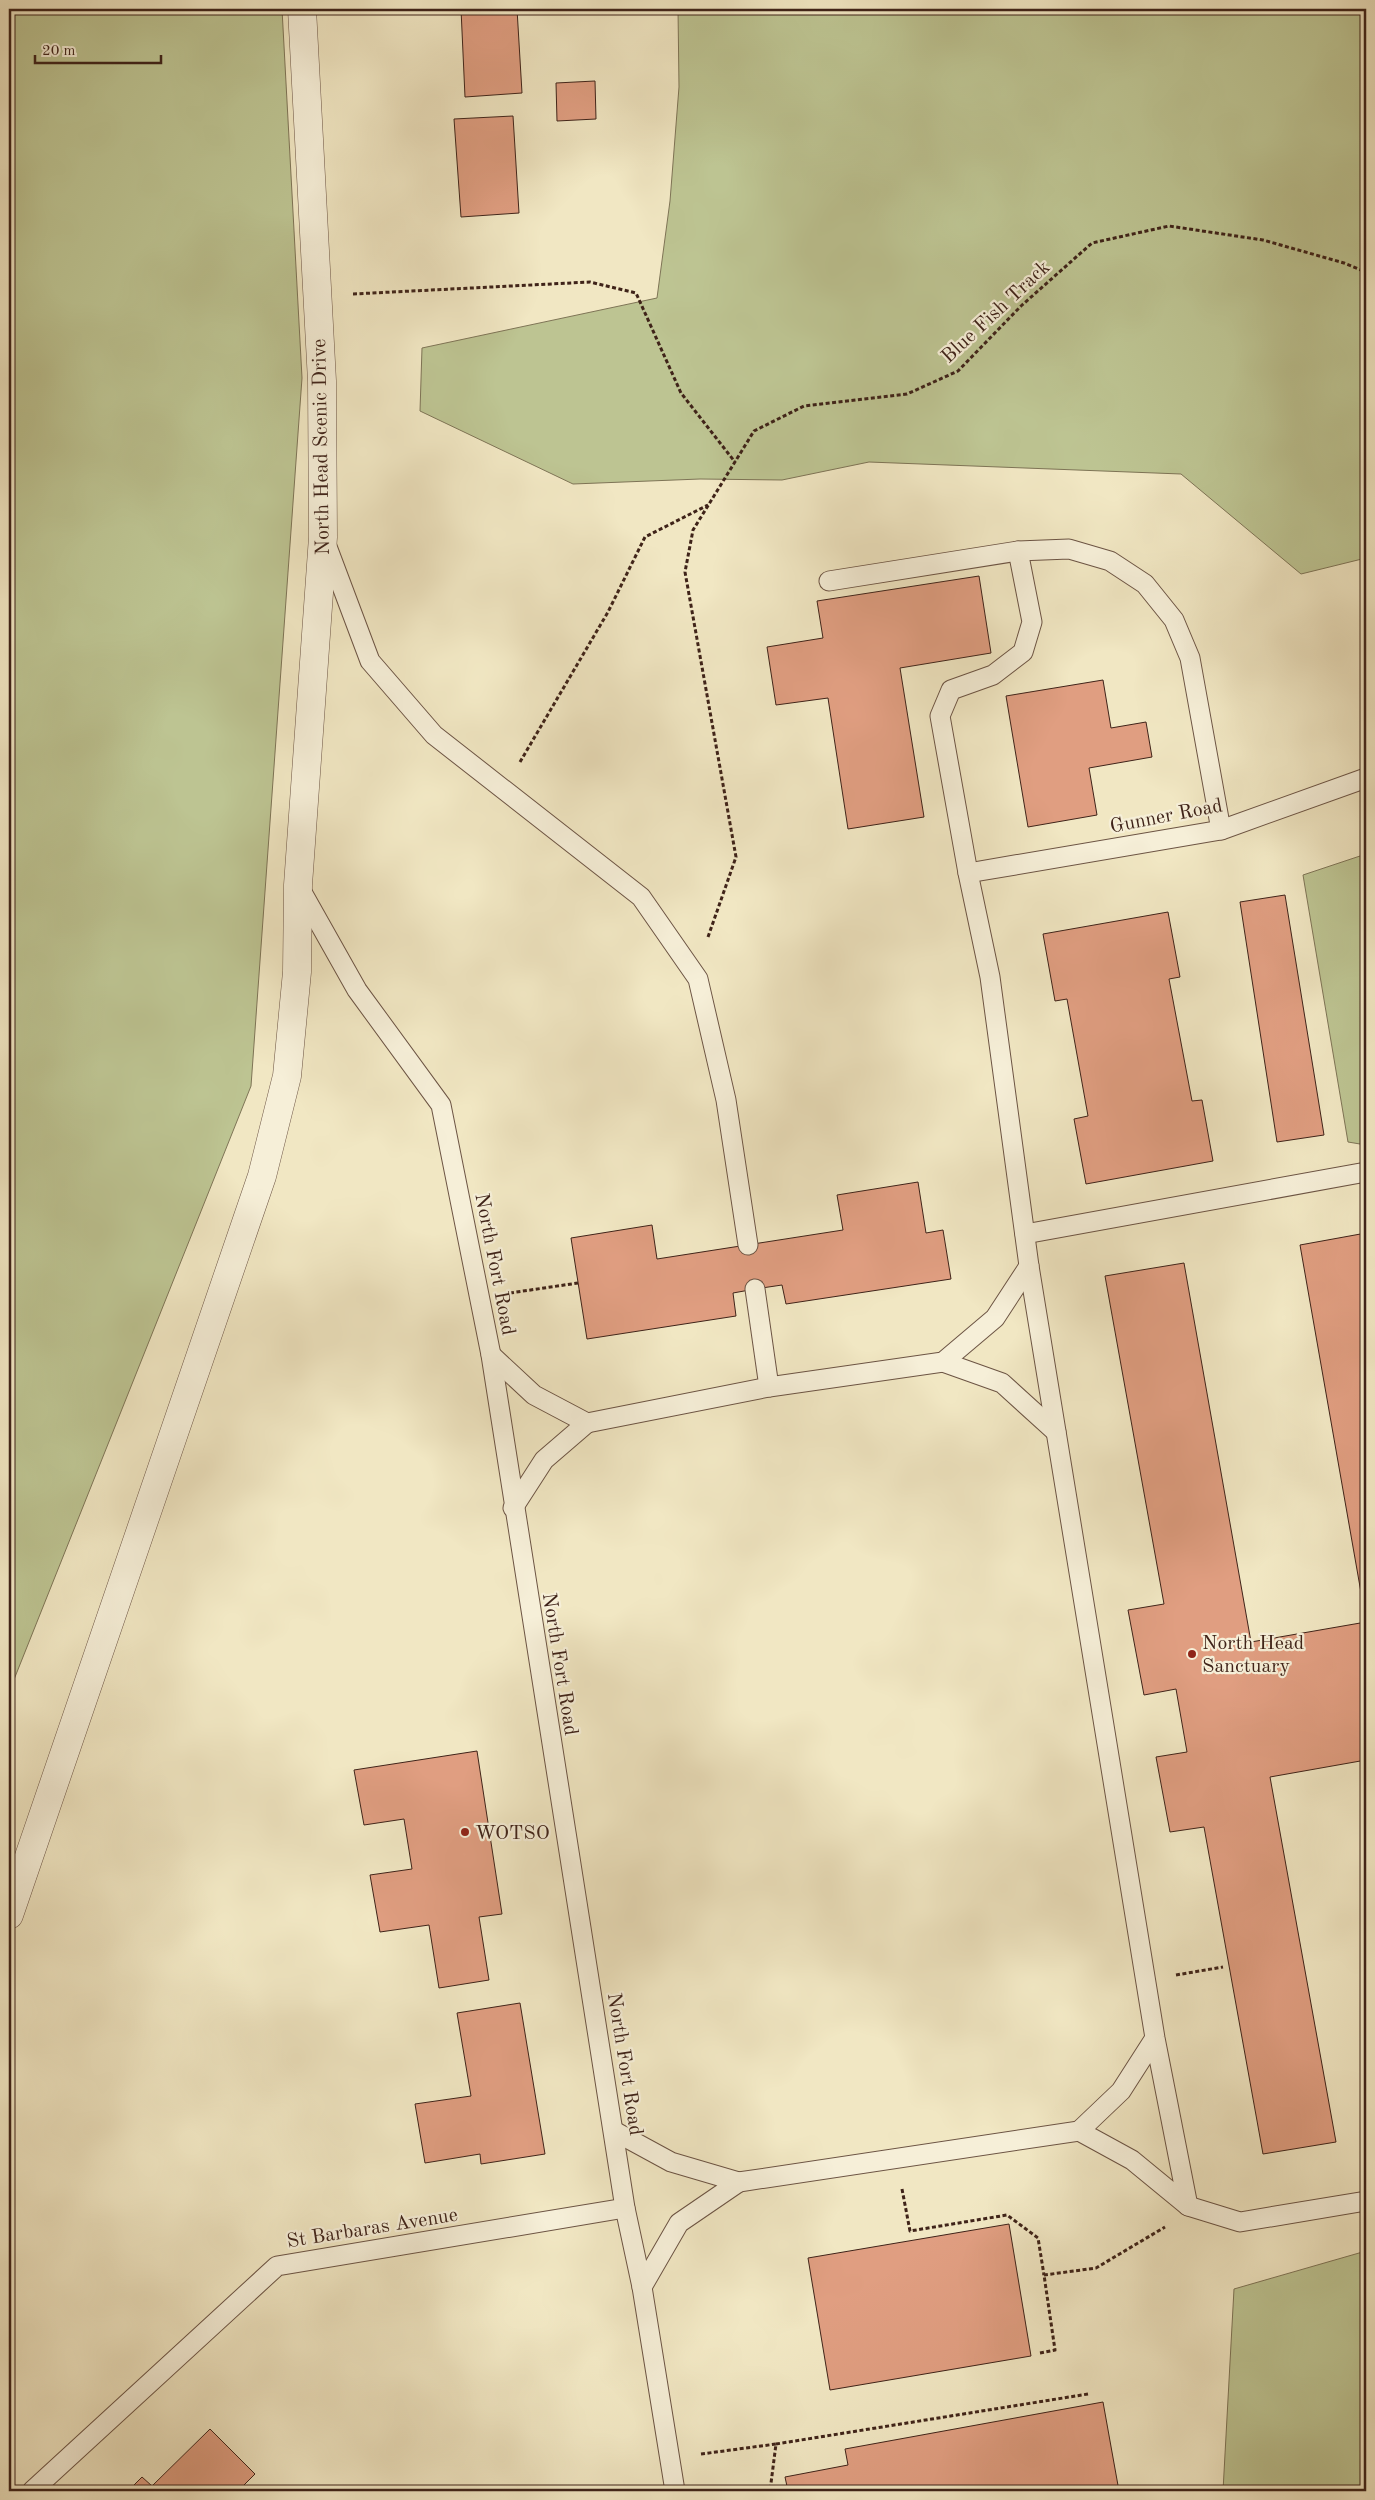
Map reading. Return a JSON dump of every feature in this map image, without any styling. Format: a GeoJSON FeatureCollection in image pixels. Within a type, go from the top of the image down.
{"type":"FeatureCollection","features":[{"type":"Feature","properties":{"kind":"street","name":"North Head Scenic Drive"},"geometry":{"type":"LineString","coordinates":[[9,1915],[262,1176],[287,1076],[296,972],[298,885],[323,537],[322,381],[302,9]]}},
{"type":"Feature","properties":{"kind":"lane"},"geometry":{"type":"LineString","coordinates":[[323,537],[370,661],[434,735],[642,897],[698,979],[726,1100],[748,1245]]}},
{"type":"Feature","properties":{"kind":"lane"},"geometry":{"type":"LineString","coordinates":[[829,581],[1018,551],[1069,549],[1110,561],[1145,584],[1174,620],[1190,658],[1221,830]]}},
{"type":"Feature","properties":{"kind":"lane"},"geometry":{"type":"LineString","coordinates":[[1018,551],[1032,622],[1023,652],[993,675],[951,690],[940,716],[968,873],[990,977],[1029,1266],[1145,1981],[1188,2206]]}},
{"type":"Feature","properties":{"kind":"lane","name":"Gunner Road"},"geometry":{"type":"LineString","coordinates":[[968,873],[1221,830],[1366,778]]}},
{"type":"Feature","properties":{"kind":"lane","name":"North Fort Road"},"geometry":{"type":"LineString","coordinates":[[298,885],[357,990],[441,1105],[491,1355],[513,1508],[625,2208],[642,2287],[675,2491]]}},
{"type":"Feature","properties":{"kind":"lane"},"geometry":{"type":"LineString","coordinates":[[1025,1234],[1366,1172]]}},
{"type":"Feature","properties":{"kind":"lane"},"geometry":{"type":"LineString","coordinates":[[943,1362],[994,1318],[1029,1266]]}},
{"type":"Feature","properties":{"kind":"lane"},"geometry":{"type":"LineString","coordinates":[[756,1289],[770,1387]]}},
{"type":"Feature","properties":{"kind":"lane"},"geometry":{"type":"LineString","coordinates":[[491,1355],[534,1395],[587,1423]]}},
{"type":"Feature","properties":{"kind":"lane"},"geometry":{"type":"LineString","coordinates":[[513,1508],[544,1460],[587,1423],[770,1387],[943,1362],[1002,1383],[1056,1432]]}},
{"type":"Feature","properties":{"kind":"lane"},"geometry":{"type":"LineString","coordinates":[[614,2131],[671,2162],[739,2182],[1079,2131],[1121,2091],[1155,2038]]}},
{"type":"Feature","properties":{"kind":"lane"},"geometry":{"type":"LineString","coordinates":[[1079,2131],[1132,2160],[1188,2206],[1240,2222],[1366,2201]]}},
{"type":"Feature","properties":{"kind":"lane"},"geometry":{"type":"LineString","coordinates":[[642,2287],[679,2223],[739,2182]]}},
{"type":"Feature","properties":{"kind":"lane","name":"St Barbaras Avenue"},"geometry":{"type":"LineString","coordinates":[[32,2491],[277,2266],[625,2208]]}},
{"type":"Feature","properties":{"kind":"path","name":"Blue Fish Track"},"geometry":{"type":"LineString","coordinates":[[698,979],[709,934],[736,857],[685,572],[693,530],[754,431],[804,406],[908,394],[958,371],[1021,306],[1092,243],[1169,226],[1263,240],[1344,263],[1366,272]]}},
{"type":"Feature","properties":{"kind":"path"},"geometry":{"type":"LineString","coordinates":[[352,294],[590,282],[636,293],[681,393],[735,462]]}},
{"type":"Feature","properties":{"kind":"path"},"geometry":{"type":"LineString","coordinates":[[504,790],[608,612],[645,537],[709,504]]}},
{"type":"Feature","properties":{"kind":"path"},"geometry":{"type":"LineString","coordinates":[[529,1290],[578,1283]]}},
{"type":"Feature","properties":{"kind":"path"},"geometry":{"type":"LineString","coordinates":[[1145,1981],[1223,1967]]}},
{"type":"Feature","properties":{"kind":"path"},"geometry":{"type":"LineString","coordinates":[[896,2159],[910,2232],[1007,2215],[1038,2238],[1055,2350],[1040,2353]]}},
{"type":"Feature","properties":{"kind":"path"},"geometry":{"type":"LineString","coordinates":[[1044,2275],[1096,2268],[1170,2224],[1188,2206]]}},
{"type":"Feature","properties":{"kind":"path"},"geometry":{"type":"LineString","coordinates":[[731,2450],[1088,2394]]}},
{"type":"Feature","properties":{"kind":"path"},"geometry":{"type":"LineString","coordinates":[[770,2491],[776,2444]]}},
{"type":"Feature","properties":{"kind":"green space"},"geometry":{"type":"Polygon","coordinates":[[[9,9],[282,9],[302,378],[251,1086],[9,1692],[9,9]]]}},
{"type":"Feature","properties":{"kind":"green space"},"geometry":{"type":"Polygon","coordinates":[[[678,9],[1366,9],[1366,558],[1301,574],[1181,474],[869,462],[782,480],[700,479],[573,484],[420,411],[422,348],[657,298],[670,201],[679,87],[678,9]]]}},
{"type":"Feature","properties":{"kind":"green space"},"geometry":{"type":"Polygon","coordinates":[[[1366,854],[1366,1145],[1348,1142],[1303,875],[1366,854]]]}},
{"type":"Feature","properties":{"kind":"green space"},"geometry":{"type":"Polygon","coordinates":[[[1366,2251],[1366,2491],[1223,2491],[1234,2289],[1366,2251]]]}},
{"type":"Feature","properties":{"kind":"building"},"geometry":{"type":"Polygon","coordinates":[[[461,9],[517,9],[522,93],[465,97],[461,9]]]}},
{"type":"Feature","properties":{"kind":"building"},"geometry":{"type":"Polygon","coordinates":[[[595,81],[596,119],[557,121],[556,83],[595,81]]]}},
{"type":"Feature","properties":{"kind":"building"},"geometry":{"type":"Polygon","coordinates":[[[513,116],[519,213],[461,217],[454,119],[513,116]]]}},
{"type":"Feature","properties":{"kind":"building"},"geometry":{"type":"Polygon","coordinates":[[[979,576],[991,653],[900,668],[924,817],[848,829],[828,698],[776,705],[767,647],[823,638],[817,601],[979,576]]]}},
{"type":"Feature","properties":{"kind":"building"},"geometry":{"type":"Polygon","coordinates":[[[1103,680],[1111,728],[1146,722],[1152,757],[1089,768],[1097,815],[1028,827],[1006,696],[1103,680]]]}},
{"type":"Feature","properties":{"kind":"building"},"geometry":{"type":"Polygon","coordinates":[[[1285,895],[1324,1135],[1277,1142],[1240,902],[1285,895]]]}},
{"type":"Feature","properties":{"kind":"building"},"geometry":{"type":"Polygon","coordinates":[[[1168,912],[1180,977],[1169,979],[1192,1101],[1202,1100],[1213,1161],[1086,1184],[1074,1119],[1088,1116],[1067,999],[1055,1001],[1043,934],[1168,912]]]}},
{"type":"Feature","properties":{"kind":"building"},"geometry":{"type":"Polygon","coordinates":[[[918,1182],[926,1233],[943,1230],[951,1279],[786,1304],[782,1285],[755,1289],[733,1293],[736,1316],[587,1339],[571,1238],[652,1225],[657,1259],[843,1230],[837,1195],[918,1182]]]}},
{"type":"Feature","properties":{"kind":"building"},"geometry":{"type":"Polygon","coordinates":[[[1366,1233],[1366,1621],[1300,1245],[1366,1233]]]}},
{"type":"Feature","properties":{"kind":"building"},"geometry":{"type":"Polygon","coordinates":[[[1184,1263],[1251,1642],[1366,1622],[1366,1760],[1270,1777],[1336,2142],[1263,2154],[1204,1827],[1170,1832],[1156,1757],[1187,1752],[1176,1689],[1144,1695],[1128,1610],[1164,1604],[1105,1276],[1184,1263]]]}},
{"type":"Feature","properties":{"kind":"building"},"geometry":{"type":"Polygon","coordinates":[[[477,1751],[502,1914],[479,1917],[489,1980],[439,1988],[429,1925],[380,1932],[370,1875],[412,1869],[404,1819],[364,1825],[354,1770],[477,1751]]]}},
{"type":"Feature","properties":{"kind":"building"},"geometry":{"type":"Polygon","coordinates":[[[520,2003],[545,2154],[481,2164],[480,2154],[425,2163],[415,2104],[471,2096],[457,2013],[520,2003]]]}},
{"type":"Feature","properties":{"kind":"building"},"geometry":{"type":"Polygon","coordinates":[[[1009,2224],[1031,2356],[830,2390],[808,2258],[1009,2224]]]}},
{"type":"Feature","properties":{"kind":"building"},"geometry":{"type":"Polygon","coordinates":[[[1103,2402],[1119,2491],[788,2491],[785,2477],[848,2465],[845,2449],[1103,2402]]]}},
{"type":"Feature","properties":{"kind":"building"},"geometry":{"type":"Polygon","coordinates":[[[210,2429],[255,2474],[238,2491],[128,2491],[142,2477],[152,2486],[210,2429]]]}},
{"type":"Feature","properties":{"kind":"place","name":"North Head Sanctuary"},"geometry":{"type":"Point","coordinates":[1192,1654]}},
{"type":"Feature","properties":{"kind":"place","name":"WOTSO"},"geometry":{"type":"Point","coordinates":[465,1832]}}]}
